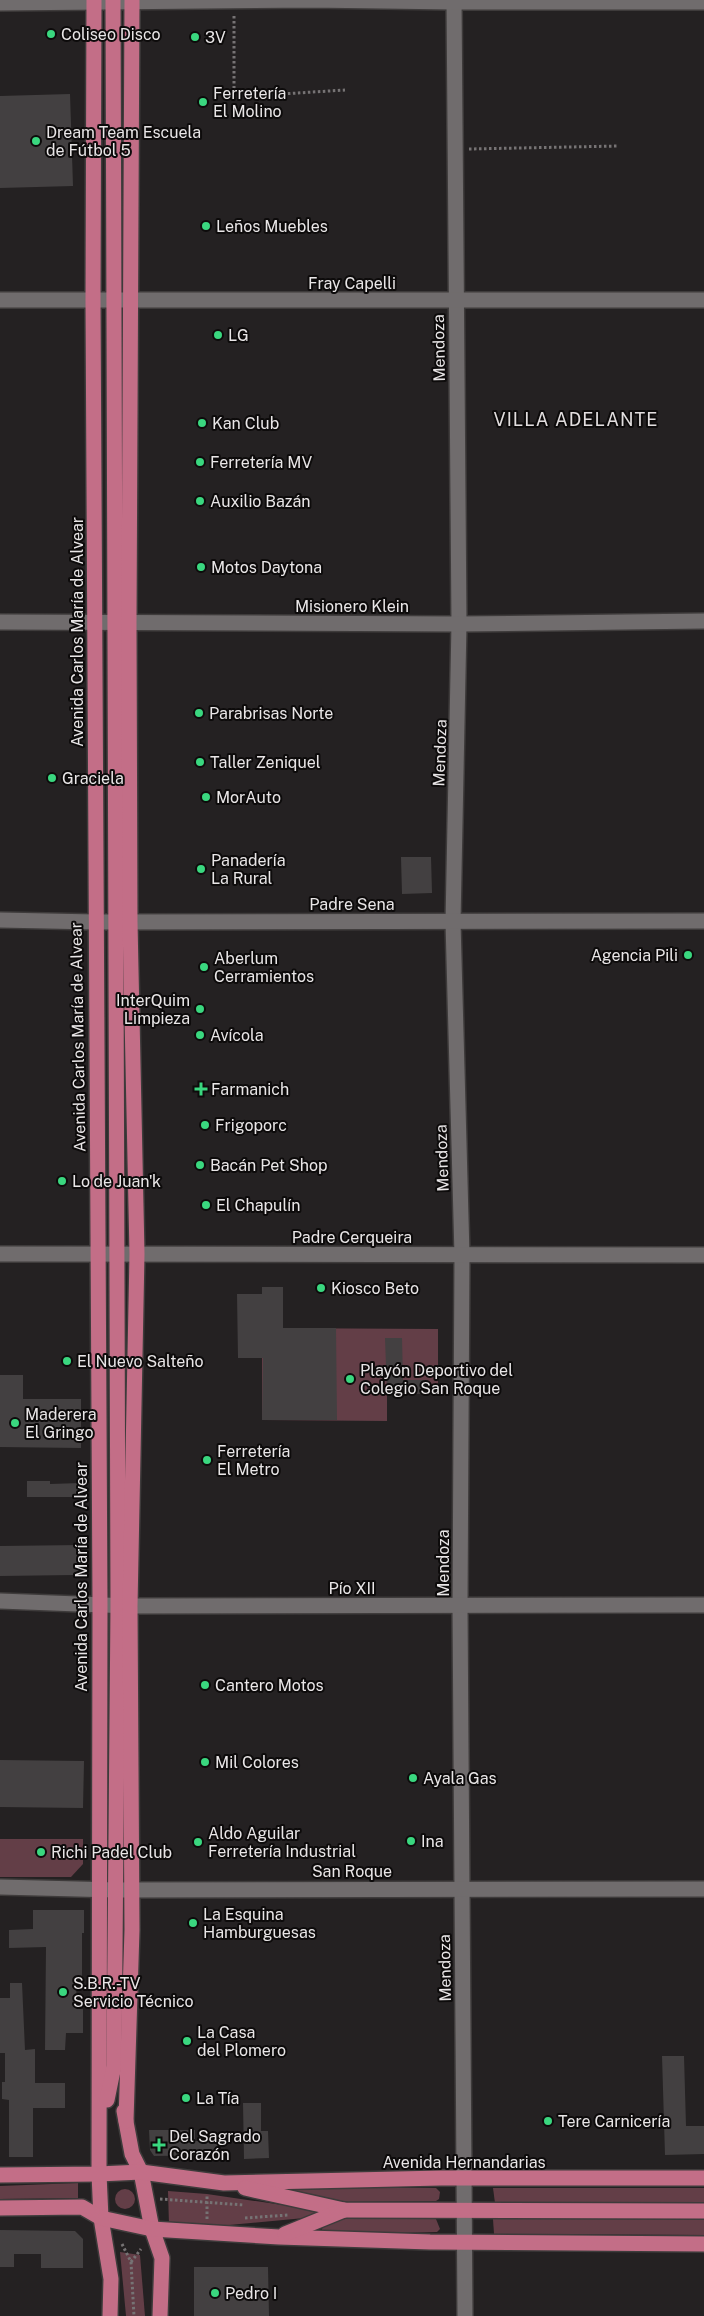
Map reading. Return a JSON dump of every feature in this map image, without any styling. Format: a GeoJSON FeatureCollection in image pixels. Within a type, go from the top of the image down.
{"type":"FeatureCollection","features":[{"type":"Feature","properties":{"kind":"main road","name":"Avenida Carlos María de Alvear"},"geometry":{"type":"LineString","coordinates":[[94,1],[95,922],[100,1605],[99,2174],[101,2218],[111,2279],[114,2316]]}},
{"type":"Feature","properties":{"kind":"main road","name":"Avenida Carlos María de Alvear"},"geometry":{"type":"LineString","coordinates":[[112,1],[113,301],[122,623],[123,922],[118,1254],[124,1605],[133,1890],[126,2121]]}},
{"type":"Feature","properties":{"kind":"main road","name":"Avenida Carlos María de Alvear"},"geometry":{"type":"LineString","coordinates":[[122,623],[129,302],[132,1]]}},
{"type":"Feature","properties":{"kind":"main road","name":"Avenida Carlos María de Alvear"},"geometry":{"type":"LineString","coordinates":[[100,2133],[114,2066],[116,1890],[124,1605],[137,1254],[123,922]]}},
{"type":"Feature","properties":{"kind":"main road","name":"Avenida Carlos María de Alvear"},"geometry":{"type":"LineString","coordinates":[[114,2066],[132,2154],[141,2172],[152,2229],[162,2258],[160,2316]]}},
{"type":"Feature","properties":{"kind":"main road","name":"Avenida Hernandarias"},"geometry":{"type":"LineString","coordinates":[[0,2175],[141,2172],[224,2183],[344,2210],[704,2211]]}},
{"type":"Feature","properties":{"kind":"main road","name":"Avenida Hernandarias"},"geometry":{"type":"LineString","coordinates":[[224,2183],[704,2178]]}},
{"type":"Feature","properties":{"kind":"main road","name":"Avenida Hernandarias"},"geometry":{"type":"LineString","coordinates":[[0,2208],[82,2207],[101,2218],[152,2229],[279,2237],[464,2242],[704,2244]]}},
{"type":"Feature","properties":{"kind":"main road","name":"Avenida Hernandarias"},"geometry":{"type":"LineString","coordinates":[[279,2237],[344,2210]]}},
{"type":"Feature","properties":{"kind":"main road","name":"Avenida Carlos María de Alvear"},"geometry":{"type":"LineString","coordinates":[[110,2316],[111,2279]]}},
{"type":"Feature","properties":{"kind":"street"},"geometry":{"type":"LineString","coordinates":[[0,3],[311,0],[704,2]]}},
{"type":"Feature","properties":{"kind":"street","name":"Mendoza"},"geometry":{"type":"LineString","coordinates":[[454,1],[460,624],[452,922],[462,1255],[460,1606],[465,2316]]}},
{"type":"Feature","properties":{"kind":"street","name":"Fray Capelli"},"geometry":{"type":"LineString","coordinates":[[0,300],[129,302],[704,300]]}},
{"type":"Feature","properties":{"kind":"street","name":"Misionero Klein"},"geometry":{"type":"LineString","coordinates":[[0,622],[94,624],[704,622]]}},
{"type":"Feature","properties":{"kind":"street","name":"Padre Sena"},"geometry":{"type":"LineString","coordinates":[[0,920],[95,922],[704,921]]}},
{"type":"Feature","properties":{"kind":"street","name":"Padre Cerqueira"},"geometry":{"type":"LineString","coordinates":[[0,1254],[704,1255]]}},
{"type":"Feature","properties":{"kind":"street","name":"Pío XII"},"geometry":{"type":"LineString","coordinates":[[0,1601],[100,1605],[704,1605]]}},
{"type":"Feature","properties":{"kind":"street","name":"San Roque"},"geometry":{"type":"LineString","coordinates":[[0,1887],[116,1890],[704,1889]]}},
{"type":"Feature","properties":{"kind":"path"},"geometry":{"type":"LineString","coordinates":[[234,2],[234,96],[345,90]]}},
{"type":"Feature","properties":{"kind":"path"},"geometry":{"type":"LineString","coordinates":[[454,149],[618,146]]}},
{"type":"Feature","properties":{"kind":"path"},"geometry":{"type":"LineString","coordinates":[[207,2194],[207,2222]]}},
{"type":"Feature","properties":{"kind":"path"},"geometry":{"type":"LineString","coordinates":[[121,2242],[131,2262],[134,2316]]}},
{"type":"Feature","properties":{"kind":"path"},"geometry":{"type":"LineString","coordinates":[[131,2262],[142,2249]]}},
{"type":"Feature","properties":{"kind":"shaded area","name":"Playón Deportivo del Colegio San Roque"},"geometry":{"type":"Polygon","coordinates":[[[262,1328],[438,1329],[438,1394],[387,1393],[387,1421],[262,1420],[262,1328]]]}},
{"type":"Feature","properties":{"kind":"shaded area","name":"Richi Padel Club"},"geometry":{"type":"Polygon","coordinates":[[[0,1839],[83,1839],[83,1864],[71,1877],[0,1877],[0,1839]]]}},
{"type":"Feature","properties":{"kind":"shaded area"},"geometry":{"type":"Polygon","coordinates":[[[78,2183],[78,2198],[0,2199],[0,2186],[78,2183]]]}},
{"type":"Feature","properties":{"kind":"shaded area"},"geometry":{"type":"Polygon","coordinates":[[[271,2188],[436,2188],[440,2192],[439,2199],[436,2201],[345,2202],[271,2188]]]}},
{"type":"Feature","properties":{"kind":"shaded area"},"geometry":{"type":"Polygon","coordinates":[[[493,2188],[704,2188],[704,2202],[495,2203],[493,2188]]]}},
{"type":"Feature","properties":{"kind":"shaded area"},"geometry":{"type":"Polygon","coordinates":[[[125,2189],[132,2192],[135,2199],[132,2206],[125,2209],[118,2206],[115,2199],[118,2192],[125,2189]]]}},
{"type":"Feature","properties":{"kind":"shaded area"},"geometry":{"type":"Polygon","coordinates":[[[168,2191],[207,2194],[317,2210],[315,2217],[208,2227],[169,2225],[168,2191]]]}},
{"type":"Feature","properties":{"kind":"shaded area"},"geometry":{"type":"Polygon","coordinates":[[[704,2218],[704,2235],[494,2234],[493,2219],[704,2218]]]}},
{"type":"Feature","properties":{"kind":"shaded area"},"geometry":{"type":"Polygon","coordinates":[[[337,2219],[436,2219],[440,2229],[437,2232],[321,2235],[323,2224],[337,2219]]]}},
{"type":"Feature","properties":{"kind":"shaded area"},"geometry":{"type":"Polygon","coordinates":[[[120,2252],[140,2255],[145,2316],[126,2316],[120,2252]]]}},
{"type":"Feature","properties":{"kind":"building","name":"Dream Team Escuela de Fútbol 5"},"geometry":{"type":"Polygon","coordinates":[[[70,94],[73,186],[0,188],[0,96],[70,94]]]}},
{"type":"Feature","properties":{"kind":"building"},"geometry":{"type":"Polygon","coordinates":[[[401,857],[431,857],[432,893],[402,894],[401,857]]]}},
{"type":"Feature","properties":{"kind":"building"},"geometry":{"type":"Polygon","coordinates":[[[262,1287],[283,1287],[283,1328],[336,1328],[337,1420],[262,1420],[263,1358],[238,1358],[237,1294],[262,1294],[262,1287]]]}},
{"type":"Feature","properties":{"kind":"building"},"geometry":{"type":"Polygon","coordinates":[[[385,1338],[402,1338],[403,1380],[428,1380],[428,1394],[387,1393],[385,1338]]]}},
{"type":"Feature","properties":{"kind":"building"},"geometry":{"type":"Polygon","coordinates":[[[0,1375],[23,1375],[23,1399],[81,1399],[81,1448],[0,1447],[0,1375]]]}},
{"type":"Feature","properties":{"kind":"building"},"geometry":{"type":"Polygon","coordinates":[[[27,1481],[50,1481],[50,1484],[81,1483],[81,1497],[27,1497],[27,1481]]]}},
{"type":"Feature","properties":{"kind":"building"},"geometry":{"type":"Polygon","coordinates":[[[81,1545],[81,1569],[74,1575],[0,1576],[0,1546],[81,1545]]]}},
{"type":"Feature","properties":{"kind":"building"},"geometry":{"type":"Polygon","coordinates":[[[0,1760],[84,1761],[83,1808],[0,1807],[0,1760]]]}},
{"type":"Feature","properties":{"kind":"building"},"geometry":{"type":"Polygon","coordinates":[[[33,1910],[84,1910],[82,1983],[76,1983],[77,2009],[83,2009],[83,2033],[66,2033],[65,2050],[45,2050],[46,1947],[9,1948],[9,1930],[33,1929],[33,1910]]]}},
{"type":"Feature","properties":{"kind":"building"},"geometry":{"type":"Polygon","coordinates":[[[10,1983],[22,1983],[25,2050],[35,2049],[35,2083],[65,2083],[65,2108],[33,2108],[33,2157],[9,2157],[9,2100],[2,2099],[2,2082],[5,2082],[5,2053],[0,2053],[0,1998],[10,1998],[10,1983]]]}},
{"type":"Feature","properties":{"kind":"building"},"geometry":{"type":"Polygon","coordinates":[[[662,2056],[684,2056],[686,2126],[704,2126],[704,2154],[665,2155],[662,2056]]]}},
{"type":"Feature","properties":{"kind":"building"},"geometry":{"type":"Polygon","coordinates":[[[243,2103],[261,2103],[261,2131],[268,2131],[269,2158],[244,2159],[243,2103]]]}},
{"type":"Feature","properties":{"kind":"building"},"geometry":{"type":"Polygon","coordinates":[[[149,2130],[195,2130],[195,2141],[219,2141],[219,2155],[154,2156],[150,2150],[149,2130]]]}},
{"type":"Feature","properties":{"kind":"building"},"geometry":{"type":"Polygon","coordinates":[[[0,2230],[75,2231],[83,2239],[83,2268],[41,2268],[41,2254],[14,2254],[14,2267],[0,2267],[0,2230]]]}},
{"type":"Feature","properties":{"kind":"building"},"geometry":{"type":"Polygon","coordinates":[[[194,2267],[268,2267],[269,2316],[194,2316],[194,2267]]]}},
{"type":"Feature","properties":{"kind":"place","name":"Coliseo Disco"},"geometry":{"type":"Point","coordinates":[51,34]}},
{"type":"Feature","properties":{"kind":"place","name":"3V"},"geometry":{"type":"Point","coordinates":[195,37]}},
{"type":"Feature","properties":{"kind":"place","name":"Ferretería El Molino"},"geometry":{"type":"Point","coordinates":[203,102]}},
{"type":"Feature","properties":{"kind":"place","name":"Dream Team Escuela de Fútbol 5"},"geometry":{"type":"Point","coordinates":[36,141]}},
{"type":"Feature","properties":{"kind":"place","name":"Leños Muebles"},"geometry":{"type":"Point","coordinates":[206,226]}},
{"type":"Feature","properties":{"kind":"place","name":"LG"},"geometry":{"type":"Point","coordinates":[218,335]}},
{"type":"Feature","properties":{"kind":"place","name":"Kan Club"},"geometry":{"type":"Point","coordinates":[202,423]}},
{"type":"Feature","properties":{"kind":"place","name":"Ferretería MV"},"geometry":{"type":"Point","coordinates":[200,462]}},
{"type":"Feature","properties":{"kind":"place","name":"Auxilio Bazán"},"geometry":{"type":"Point","coordinates":[200,501]}},
{"type":"Feature","properties":{"kind":"place","name":"Motos Daytona"},"geometry":{"type":"Point","coordinates":[201,567]}},
{"type":"Feature","properties":{"kind":"place","name":"Parabrisas Norte"},"geometry":{"type":"Point","coordinates":[199,713]}},
{"type":"Feature","properties":{"kind":"place","name":"Taller Zeniquel"},"geometry":{"type":"Point","coordinates":[200,762]}},
{"type":"Feature","properties":{"kind":"place","name":"Graciela"},"geometry":{"type":"Point","coordinates":[52,778]}},
{"type":"Feature","properties":{"kind":"place","name":"MorAuto"},"geometry":{"type":"Point","coordinates":[206,797]}},
{"type":"Feature","properties":{"kind":"place","name":"Panadería La Rural"},"geometry":{"type":"Point","coordinates":[201,869]}},
{"type":"Feature","properties":{"kind":"place","name":"Agencia Pili"},"geometry":{"type":"Point","coordinates":[688,955]}},
{"type":"Feature","properties":{"kind":"place","name":"Aberlum Cerramientos"},"geometry":{"type":"Point","coordinates":[204,967]}},
{"type":"Feature","properties":{"kind":"place","name":"InterQuim Limpieza"},"geometry":{"type":"Point","coordinates":[200,1009]}},
{"type":"Feature","properties":{"kind":"place","name":"Avícola"},"geometry":{"type":"Point","coordinates":[200,1035]}},
{"type":"Feature","properties":{"kind":"place","name":"Farmanich"},"geometry":{"type":"Point","coordinates":[201,1089]}},
{"type":"Feature","properties":{"kind":"place","name":"Frigoporc"},"geometry":{"type":"Point","coordinates":[205,1125]}},
{"type":"Feature","properties":{"kind":"place","name":"Bacán Pet Shop"},"geometry":{"type":"Point","coordinates":[200,1165]}},
{"type":"Feature","properties":{"kind":"place","name":"Lo de Juan'k"},"geometry":{"type":"Point","coordinates":[62,1181]}},
{"type":"Feature","properties":{"kind":"place","name":"El Chapulín"},"geometry":{"type":"Point","coordinates":[206,1205]}},
{"type":"Feature","properties":{"kind":"place","name":"Kiosco Beto"},"geometry":{"type":"Point","coordinates":[321,1288]}},
{"type":"Feature","properties":{"kind":"place","name":"El Nuevo Salteño"},"geometry":{"type":"Point","coordinates":[67,1361]}},
{"type":"Feature","properties":{"kind":"place","name":"Playón Deportivo del Colegio San Roque"},"geometry":{"type":"Point","coordinates":[350,1379]}},
{"type":"Feature","properties":{"kind":"place","name":"Maderera El Gringo"},"geometry":{"type":"Point","coordinates":[15,1423]}},
{"type":"Feature","properties":{"kind":"place","name":"Ferretería El Metro"},"geometry":{"type":"Point","coordinates":[207,1460]}},
{"type":"Feature","properties":{"kind":"place","name":"Cantero Motos"},"geometry":{"type":"Point","coordinates":[205,1685]}},
{"type":"Feature","properties":{"kind":"place","name":"Mil Colores"},"geometry":{"type":"Point","coordinates":[205,1762]}},
{"type":"Feature","properties":{"kind":"place","name":"Ayala Gas"},"geometry":{"type":"Point","coordinates":[413,1778]}},
{"type":"Feature","properties":{"kind":"place","name":"Ina"},"geometry":{"type":"Point","coordinates":[411,1841]}},
{"type":"Feature","properties":{"kind":"place","name":"Aldo Aguilar Ferretería Industrial"},"geometry":{"type":"Point","coordinates":[198,1842]}},
{"type":"Feature","properties":{"kind":"place","name":"Richi Padel Club"},"geometry":{"type":"Point","coordinates":[41,1852]}},
{"type":"Feature","properties":{"kind":"place","name":"La Esquina Hamburguesas"},"geometry":{"type":"Point","coordinates":[193,1923]}},
{"type":"Feature","properties":{"kind":"place","name":"S.B.R.-TV Servicio Técnico"},"geometry":{"type":"Point","coordinates":[63,1992]}},
{"type":"Feature","properties":{"kind":"place","name":"La Casa del Plomero"},"geometry":{"type":"Point","coordinates":[187,2041]}},
{"type":"Feature","properties":{"kind":"place","name":"La Tía"},"geometry":{"type":"Point","coordinates":[186,2098]}},
{"type":"Feature","properties":{"kind":"place","name":"Tere Carnicería"},"geometry":{"type":"Point","coordinates":[548,2121]}},
{"type":"Feature","properties":{"kind":"place","name":"Del Sagrado Corazón"},"geometry":{"type":"Point","coordinates":[159,2145]}},
{"type":"Feature","properties":{"kind":"place","name":"Pedro I"},"geometry":{"type":"Point","coordinates":[215,2293]}},
{"type":"Feature","properties":{"kind":"district","name":"VILLA ADELANTE"},"geometry":{"type":"Point","coordinates":[576,419]}}]}
